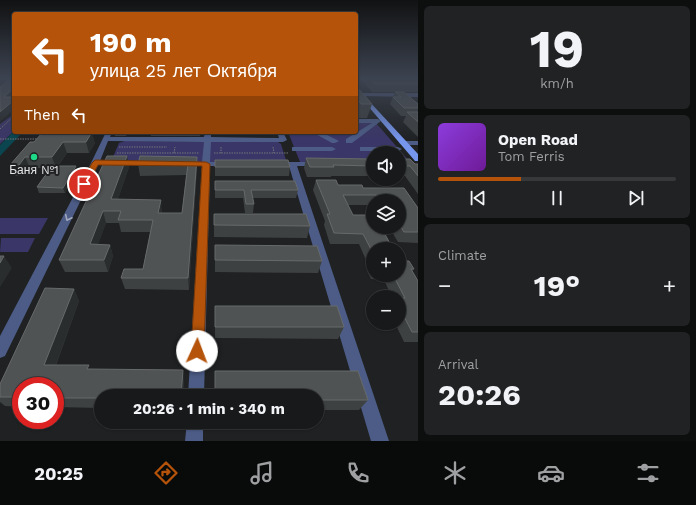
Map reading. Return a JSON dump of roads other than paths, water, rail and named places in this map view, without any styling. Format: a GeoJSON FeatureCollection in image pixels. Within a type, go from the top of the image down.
{"type":"FeatureCollection","features":[{"type":"Feature","properties":{"kind":"main road"},"geometry":{"type":"LineString","coordinates":[[364,99],[384,122],[400,146]]}},
{"type":"Feature","properties":{"kind":"main road"},"geometry":{"type":"LineString","coordinates":[[406,151],[416,159]]}},
{"type":"Feature","properties":{"kind":"street"},"geometry":{"type":"LineString","coordinates":[[358,121],[384,122]]}},
{"type":"Feature","properties":{"kind":"street"},"geometry":{"type":"LineString","coordinates":[[349,141],[376,123]]}},
{"type":"Feature","properties":{"kind":"street"},"geometry":{"type":"LineString","coordinates":[[0,351],[95,163],[107,135],[208,136],[283,140],[281,134]]}},
{"type":"Feature","properties":{"kind":"street"},"geometry":{"type":"LineString","coordinates":[[319,134],[335,141]]}},
{"type":"Feature","properties":{"kind":"street"},"geometry":{"type":"LineString","coordinates":[[196,389],[208,136]]}},
{"type":"Feature","properties":{"kind":"street"},"geometry":{"type":"LineString","coordinates":[[400,146],[418,143]]}},
{"type":"Feature","properties":{"kind":"street"},"geometry":{"type":"LineString","coordinates":[[295,149],[332,149]]}},
{"type":"Feature","properties":{"kind":"street"},"geometry":{"type":"LineString","coordinates":[[95,163],[161,163]]}},
{"type":"Feature","properties":{"kind":"street"},"geometry":{"type":"LineString","coordinates":[[176,164],[237,164]]}},
{"type":"Feature","properties":{"kind":"street"},"geometry":{"type":"LineString","coordinates":[[276,164],[328,164]]}},
{"type":"Feature","properties":{"kind":"street"},"geometry":{"type":"LineString","coordinates":[[292,164],[380,441]]}},
{"type":"Feature","properties":{"kind":"street"},"geometry":{"type":"LineString","coordinates":[[194,441],[195,429]]}},
{"type":"Feature","properties":{"kind":"water"},"geometry":{"type":"Polygon","coordinates":[[[12,133],[21,134],[0,156],[0,145],[12,133]]]}},
{"type":"Feature","properties":{"kind":"place","name":"Баня №1"},"geometry":{"type":"Point","coordinates":[34,157]}}]}
